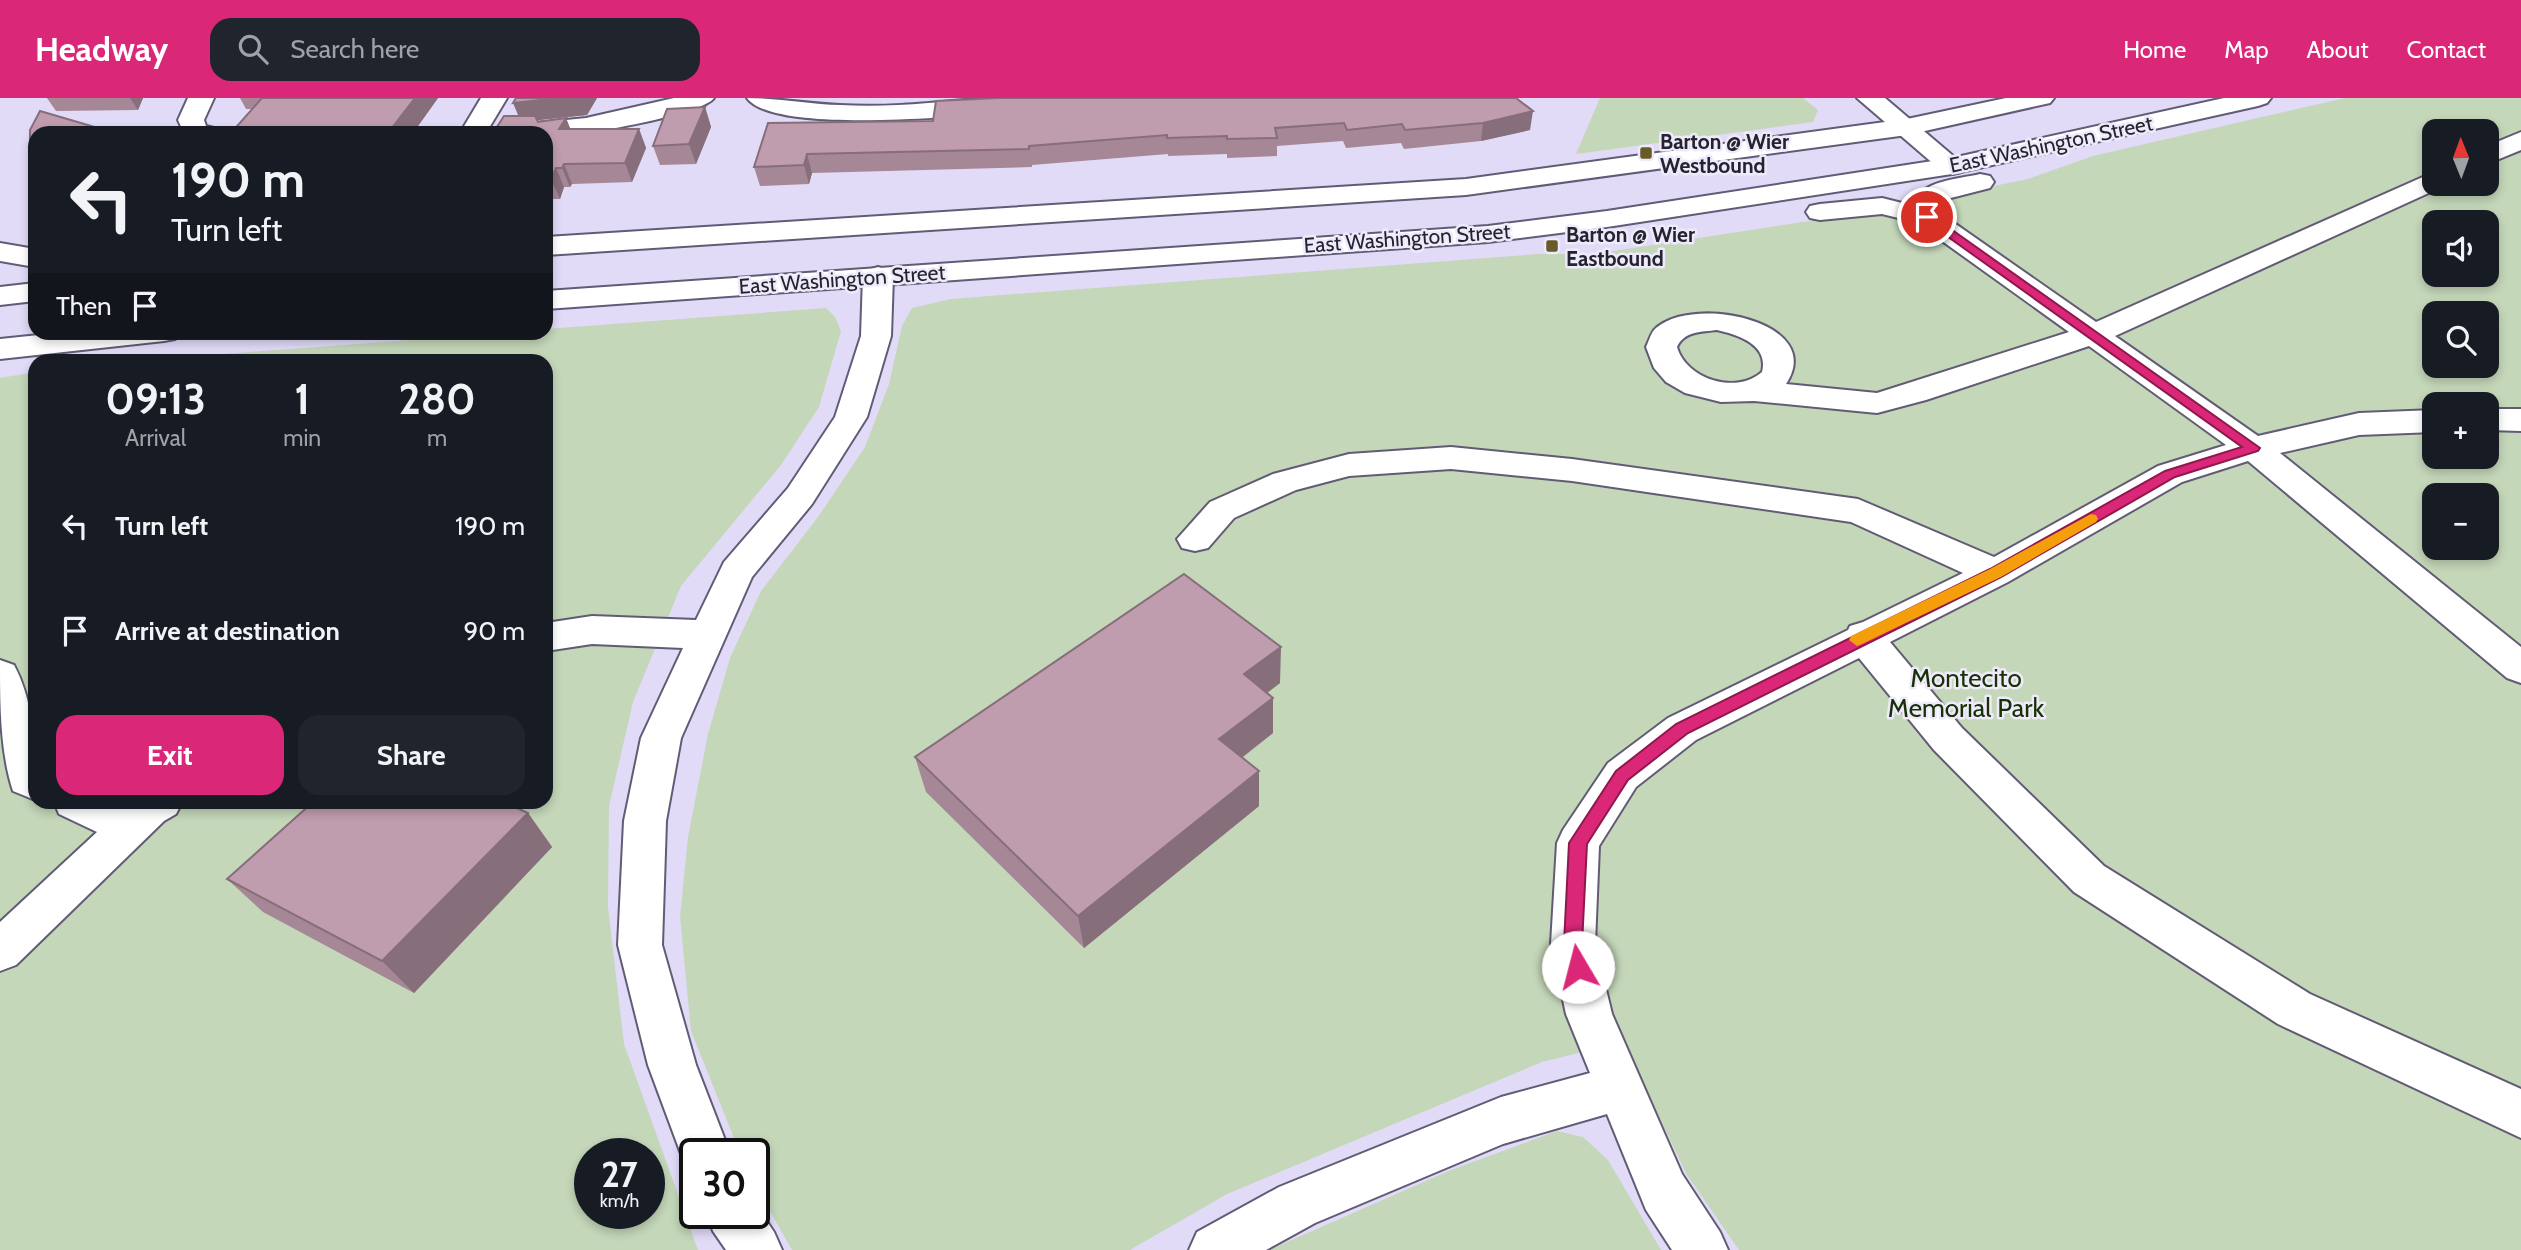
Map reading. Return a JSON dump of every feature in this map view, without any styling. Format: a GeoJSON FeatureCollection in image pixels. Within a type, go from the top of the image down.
{"type":"FeatureCollection","features":[{"type":"Feature","properties":{"kind":"street"},"geometry":{"type":"LineString","coordinates":[[194,126],[191,120],[201,98]]}},
{"type":"Feature","properties":{"kind":"street"},"geometry":{"type":"LineString","coordinates":[[478,126],[494,98]]}},
{"type":"Feature","properties":{"kind":"street"},"geometry":{"type":"LineString","coordinates":[[553,131],[605,122],[701,98]]}},
{"type":"Feature","properties":{"kind":"street"},"geometry":{"type":"LineString","coordinates":[[760,98],[793,107],[870,113],[1017,105]]}},
{"type":"Feature","properties":{"kind":"street"},"geometry":{"type":"LineString","coordinates":[[1870,98],[1952,166]]}},
{"type":"Feature","properties":{"kind":"street","name":"East Washington Street"},"geometry":{"type":"LineString","coordinates":[[553,246],[1479,185],[1907,127],[2041,98]]}},
{"type":"Feature","properties":{"kind":"street","name":"East Washington Street"},"geometry":{"type":"LineString","coordinates":[[553,299],[1488,234],[1952,166],[2258,98]]}},
{"type":"Feature","properties":{"kind":"street"},"geometry":{"type":"LineString","coordinates":[[2499,150],[2521,140]]}},
{"type":"Feature","properties":{"kind":"street"},"geometry":{"type":"LineString","coordinates":[[1927,217],[1929,199],[1933,194],[2047,163],[2065,153],[2055,143]]}},
{"type":"Feature","properties":{"kind":"street"},"geometry":{"type":"LineString","coordinates":[[1755,391],[1877,403],[2092,335],[2422,185]]}},
{"type":"Feature","properties":{"kind":"street"},"geometry":{"type":"LineString","coordinates":[[699,1138],[672,1065],[640,945],[645,821],[661,738],[737,570],[800,496],[851,417],[876,336],[878,276],[929,252],[1229,227],[1241,222],[1258,201]]}},
{"type":"Feature","properties":{"kind":"street"},"geometry":{"type":"LineString","coordinates":[[1587,221],[1600,233],[1629,238],[1656,237],[1869,206],[1897,209],[1927,217],[2253,448],[2521,668]]}},
{"type":"Feature","properties":{"kind":"street"},"geometry":{"type":"LineString","coordinates":[[0,251],[28,257]]}},
{"type":"Feature","properties":{"kind":"street"},"geometry":{"type":"LineString","coordinates":[[0,296],[28,293]]}},
{"type":"Feature","properties":{"kind":"street"},"geometry":{"type":"LineString","coordinates":[[0,349],[87,340]]}},
{"type":"Feature","properties":{"kind":"street"},"geometry":{"type":"LineString","coordinates":[[2499,420],[2521,420]]}},
{"type":"Feature","properties":{"kind":"street"},"geometry":{"type":"LineString","coordinates":[[1702,1250],[1664,1192],[1589,1014],[1573,944],[1578,843],[1622,775],[1682,729],[1863,636],[1995,573],[2170,474],[2253,448],[2359,424],[2422,421]]}},
{"type":"Feature","properties":{"kind":"street"},"geometry":{"type":"LineString","coordinates":[[1195,539],[1222,510],[1285,482],[1349,465],[1451,458],[1572,470],[1858,511],[1995,573]]}},
{"type":"Feature","properties":{"kind":"street"},"geometry":{"type":"LineString","coordinates":[[553,636],[592,630],[707,635]]}},
{"type":"Feature","properties":{"kind":"street"},"geometry":{"type":"LineString","coordinates":[[1863,636],[1948,739],[2089,879],[2294,1009],[2521,1114]]}},
{"type":"Feature","properties":{"kind":"street"},"geometry":{"type":"LineString","coordinates":[[0,674],[28,780]]}},
{"type":"Feature","properties":{"kind":"street"},"geometry":{"type":"LineString","coordinates":[[112,809],[145,815]]}},
{"type":"Feature","properties":{"kind":"street"},"geometry":{"type":"LineString","coordinates":[[0,951],[145,815]]}},
{"type":"Feature","properties":{"kind":"street"},"geometry":{"type":"LineString","coordinates":[[1215,1250],[1297,1205],[1502,1121],[1621,1087]]}},
{"type":"Feature","properties":{"kind":"street"},"geometry":{"type":"LineString","coordinates":[[742,1229],[756,1250]]}},
{"type":"Feature","properties":{"kind":"green space"},"geometry":{"type":"Polygon","coordinates":[[[1600,98],[1803,98],[1818,110],[1813,122],[1576,154],[1600,98]]]}},
{"type":"Feature","properties":{"kind":"green space","name":"Montecito Memorial Park"},"geometry":{"type":"Polygon","coordinates":[[[2345,98],[2521,98],[2521,1250],[1739,1250],[1687,1175],[1623,1042],[1542,1062],[1227,1194],[1130,1250],[792,1250],[770,1211],[770,1138],[734,1138],[691,1031],[680,917],[688,837],[708,734],[730,658],[761,591],[818,517],[865,447],[889,384],[902,326],[912,308],[951,299],[1538,254],[1594,254],[1862,213],[2028,179],[2093,156],[2345,98]]]}},
{"type":"Feature","properties":{"kind":"green space"},"geometry":{"type":"Polygon","coordinates":[[[826,308],[835,317],[841,331],[819,407],[781,465],[681,586],[633,702],[609,806],[608,907],[624,1044],[658,1138],[574,1138],[574,1229],[665,1229],[665,1158],[679,1197],[679,1229],[690,1229],[698,1250],[0,1250],[0,378],[28,373],[28,809],[553,809],[553,354],[222,354],[410,340],[553,340],[553,328],[826,308]]]}},
{"type":"Feature","properties":{"kind":"green space"},"geometry":{"type":"Polygon","coordinates":[[[1557,1131],[1583,1137],[1608,1160],[1661,1250],[1269,1250],[1451,1170],[1557,1131]]]}},
{"type":"Feature","properties":{"kind":"building"},"geometry":{"type":"Polygon","coordinates":[[[262,98],[415,98],[393,126],[237,126],[262,98]]]}},
{"type":"Feature","properties":{"kind":"building"},"geometry":{"type":"Polygon","coordinates":[[[516,98],[558,98],[513,103],[516,98]]]}},
{"type":"Feature","properties":{"kind":"building"},"geometry":{"type":"Polygon","coordinates":[[[998,98],[1516,98],[1533,111],[1483,123],[1405,130],[1402,124],[1347,130],[1344,123],[1275,128],[1277,138],[1167,138],[1167,135],[1029,146],[1029,149],[807,154],[804,165],[754,167],[768,123],[933,121],[936,101],[998,98]]]}},
{"type":"Feature","properties":{"kind":"building"},"geometry":{"type":"Polygon","coordinates":[[[705,107],[689,144],[653,146],[667,109],[705,107]]]}},
{"type":"Feature","properties":{"kind":"building"},"geometry":{"type":"Polygon","coordinates":[[[40,111],[91,126],[32,126],[40,111]]]}},
{"type":"Feature","properties":{"kind":"building"},"geometry":{"type":"Polygon","coordinates":[[[504,116],[535,116],[538,122],[566,118],[559,129],[639,129],[625,163],[564,164],[562,168],[556,168],[553,175],[553,126],[498,126],[504,116]]]}},
{"type":"Feature","properties":{"kind":"building"},"geometry":{"type":"Polygon","coordinates":[[[1184,574],[1281,647],[1244,674],[1273,698],[1219,739],[1259,771],[1078,916],[915,757],[1184,574]]]}},
{"type":"Feature","properties":{"kind":"building"},"geometry":{"type":"Polygon","coordinates":[[[305,809],[519,809],[528,813],[382,961],[227,879],[305,809]]]}},
{"type":"Feature","properties":{"kind":"slow traffic"},"geometry":{"type":"LineString","coordinates":[[1857,640],[1995,573],[2091,519]]}},
{"type":"Feature","properties":{"kind":"place","name":"Barton @ Wier Westbound"},"geometry":{"type":"Point","coordinates":[1646,153]}},
{"type":"Feature","properties":{"kind":"place","name":"Barton @ Wier Eastbound"},"geometry":{"type":"Point","coordinates":[1552,246]}},
{"type":"Feature","properties":{"kind":"route"},"geometry":{"type":"LineString","coordinates":[[1578,967],[1573,944],[1578,843],[1622,775],[1682,729],[1863,636],[1995,573],[2170,474],[2253,448],[1927,217]]}}]}
